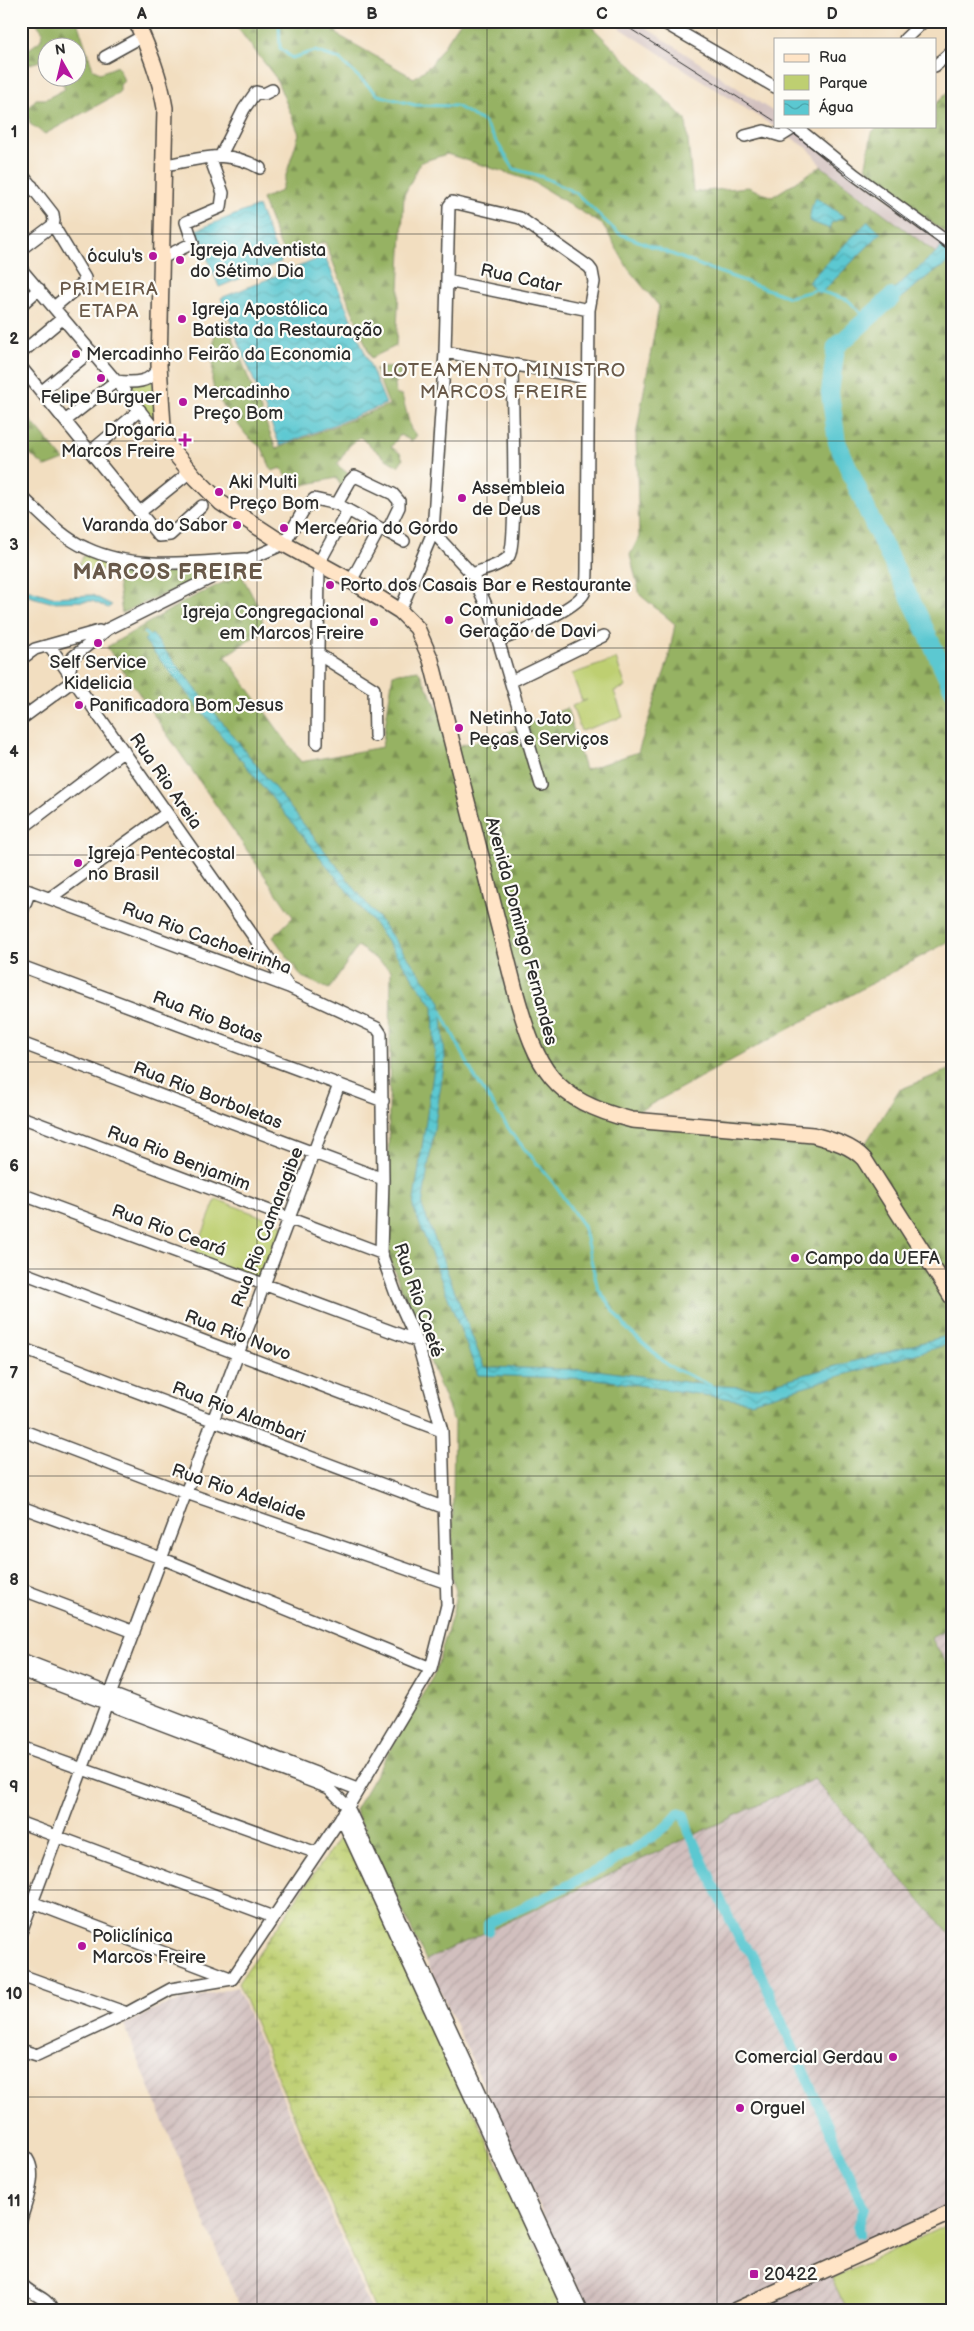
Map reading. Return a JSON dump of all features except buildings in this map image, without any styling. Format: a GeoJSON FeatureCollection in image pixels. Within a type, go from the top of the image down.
{"type":"FeatureCollection","features":[{"type":"Feature","properties":{"kind":"main road"},"geometry":{"type":"LineString","coordinates":[[136,21],[162,87],[166,115],[159,365],[164,441]]}},
{"type":"Feature","properties":{"kind":"main road","name":"Avenida Domingo Fernandes"},"geometry":{"type":"LineString","coordinates":[[164,441],[190,472],[221,503],[284,544],[400,611],[417,628],[431,660],[527,1031],[540,1062],[552,1079],[583,1104],[603,1113],[625,1118],[813,1136],[829,1139],[854,1150],[864,1159],[953,1299]]}},
{"type":"Feature","properties":{"kind":"main road"},"geometry":{"type":"LineString","coordinates":[[736,2310],[953,2212]]}},
{"type":"Feature","properties":{"kind":"street"},"geometry":{"type":"LineString","coordinates":[[661,21],[774,86]]}},
{"type":"Feature","properties":{"kind":"street"},"geometry":{"type":"LineString","coordinates":[[906,38],[924,21]]}},
{"type":"Feature","properties":{"kind":"street"},"geometry":{"type":"LineString","coordinates":[[105,57],[143,36]]}},
{"type":"Feature","properties":{"kind":"street"},"geometry":{"type":"LineString","coordinates":[[936,65],[953,50]]}},
{"type":"Feature","properties":{"kind":"street"},"geometry":{"type":"LineString","coordinates":[[753,74],[774,80]]}},
{"type":"Feature","properties":{"kind":"street"},"geometry":{"type":"LineString","coordinates":[[222,155],[244,109],[256,92],[264,94],[272,90]]}},
{"type":"Feature","properties":{"kind":"street"},"geometry":{"type":"LineString","coordinates":[[745,136],[764,131],[781,136],[794,128]]}},
{"type":"Feature","properties":{"kind":"street"},"geometry":{"type":"LineString","coordinates":[[797,128],[856,175],[949,243]]}},
{"type":"Feature","properties":{"kind":"street"},"geometry":{"type":"LineString","coordinates":[[165,165],[222,155],[238,158],[260,168]]}},
{"type":"Feature","properties":{"kind":"street"},"geometry":{"type":"LineString","coordinates":[[162,258],[193,243],[186,222],[221,207],[223,193],[212,163]]}},
{"type":"Feature","properties":{"kind":"street"},"geometry":{"type":"LineString","coordinates":[[21,173],[52,214],[53,226],[85,278],[54,308]]}},
{"type":"Feature","properties":{"kind":"street"},"geometry":{"type":"LineString","coordinates":[[21,195],[32,186]]}},
{"type":"Feature","properties":{"kind":"street"},"geometry":{"type":"LineString","coordinates":[[400,611],[432,532],[445,352],[450,203],[520,218],[589,267],[594,282],[589,310],[587,570],[584,592],[580,599],[567,608],[500,640]]}},
{"type":"Feature","properties":{"kind":"street"},"geometry":{"type":"LineString","coordinates":[[21,249],[53,226]]}},
{"type":"Feature","properties":{"kind":"street"},"geometry":{"type":"LineString","coordinates":[[21,269],[116,380],[164,441]]}},
{"type":"Feature","properties":{"kind":"street","name":"Rua Catar"},"geometry":{"type":"LineString","coordinates":[[446,281],[589,310]]}},
{"type":"Feature","properties":{"kind":"street"},"geometry":{"type":"LineString","coordinates":[[21,305],[39,289]]}},
{"type":"Feature","properties":{"kind":"street"},"geometry":{"type":"LineString","coordinates":[[21,353],[63,318]]}},
{"type":"Feature","properties":{"kind":"street"},"geometry":{"type":"LineString","coordinates":[[41,392],[91,351]]}},
{"type":"Feature","properties":{"kind":"street"},"geometry":{"type":"LineString","coordinates":[[445,352],[587,378]]}},
{"type":"Feature","properties":{"kind":"street"},"geometry":{"type":"LineString","coordinates":[[65,421],[116,380],[140,382],[152,376],[159,365]]}},
{"type":"Feature","properties":{"kind":"street"},"geometry":{"type":"LineString","coordinates":[[472,574],[503,561],[511,552],[513,524],[512,365]]}},
{"type":"Feature","properties":{"kind":"street"},"geometry":{"type":"LineString","coordinates":[[21,368],[159,536],[170,534],[202,506]]}},
{"type":"Feature","properties":{"kind":"street"},"geometry":{"type":"LineString","coordinates":[[90,452],[140,410]]}},
{"type":"Feature","properties":{"kind":"street"},"geometry":{"type":"LineString","coordinates":[[140,512],[190,472]]}},
{"type":"Feature","properties":{"kind":"street"},"geometry":{"type":"LineString","coordinates":[[337,504],[350,481],[355,476],[397,496],[399,504],[351,581]]}},
{"type":"Feature","properties":{"kind":"street"},"geometry":{"type":"LineString","coordinates":[[21,496],[71,540],[87,549],[113,557],[177,563],[249,559]]}},
{"type":"Feature","properties":{"kind":"street"},"geometry":{"type":"LineString","coordinates":[[21,719],[72,677],[73,657],[108,629],[249,559],[284,544],[310,502],[317,498],[337,504],[404,541]]}},
{"type":"Feature","properties":{"kind":"street"},"geometry":{"type":"LineString","coordinates":[[317,743],[319,563],[348,510]]}},
{"type":"Feature","properties":{"kind":"street"},"geometry":{"type":"LineString","coordinates":[[432,532],[472,574],[492,616],[541,785]]}},
{"type":"Feature","properties":{"kind":"street"},"geometry":{"type":"LineString","coordinates":[[21,650],[35,649],[108,629]]}},
{"type":"Feature","properties":{"kind":"street"},"geometry":{"type":"LineString","coordinates":[[512,681],[604,636]]}},
{"type":"Feature","properties":{"kind":"street","name":"Rua Rio Areia"},"geometry":{"type":"LineString","coordinates":[[49,645],[289,987]]}},
{"type":"Feature","properties":{"kind":"street"},"geometry":{"type":"LineString","coordinates":[[21,660],[35,649]]}},
{"type":"Feature","properties":{"kind":"street"},"geometry":{"type":"LineString","coordinates":[[318,654],[374,689],[375,736]]}},
{"type":"Feature","properties":{"kind":"street"},"geometry":{"type":"LineString","coordinates":[[21,829],[124,751]]}},
{"type":"Feature","properties":{"kind":"street"},"geometry":{"type":"LineString","coordinates":[[50,898],[167,813]]}},
{"type":"Feature","properties":{"kind":"street"},"geometry":{"type":"LineString","coordinates":[[21,914],[26,889]]}},
{"type":"Feature","properties":{"kind":"street","name":"Rua Rio Cachoeirinha"},"geometry":{"type":"LineString","coordinates":[[26,889],[289,987],[378,1028]]}},
{"type":"Feature","properties":{"kind":"street","name":"Rua Rio Botas"},"geometry":{"type":"LineString","coordinates":[[21,966],[383,1101]]}},
{"type":"Feature","properties":{"kind":"street","name":"Rua Rio Caeté"},"geometry":{"type":"LineString","coordinates":[[232,1978],[345,1812],[431,1668],[447,1605],[442,1431],[417,1341],[397,1297],[381,1253],[383,1101],[381,1034],[378,1028]]}},
{"type":"Feature","properties":{"kind":"street","name":"Rua Rio Borboletas"},"geometry":{"type":"LineString","coordinates":[[21,1043],[383,1180]]}},
{"type":"Feature","properties":{"kind":"street","name":"Rua Rio Camaragibe"},"geometry":{"type":"LineString","coordinates":[[21,1932],[27,1900],[57,1836],[339,1084]]}},
{"type":"Feature","properties":{"kind":"street","name":"Rua Rio Benjamim"},"geometry":{"type":"LineString","coordinates":[[21,1118],[381,1253]]}},
{"type":"Feature","properties":{"kind":"street","name":"Rua Rio Ceará"},"geometry":{"type":"LineString","coordinates":[[21,1194],[417,1341]]}},
{"type":"Feature","properties":{"kind":"street","name":"Rua Rio Novo"},"geometry":{"type":"LineString","coordinates":[[21,1272],[442,1431]]}},
{"type":"Feature","properties":{"kind":"street","name":"Rua Rio Alambari"},"geometry":{"type":"LineString","coordinates":[[21,1348],[445,1508]]}},
{"type":"Feature","properties":{"kind":"street","name":"Rua Rio Adelaide"},"geometry":{"type":"LineString","coordinates":[[21,1430],[186,1493],[447,1583]]}},
{"type":"Feature","properties":{"kind":"street"},"geometry":{"type":"LineString","coordinates":[[21,1507],[161,1558],[431,1668]]}},
{"type":"Feature","properties":{"kind":"street"},"geometry":{"type":"LineString","coordinates":[[21,1589],[134,1632]]}},
{"type":"Feature","properties":{"kind":"street"},"geometry":{"type":"LineString","coordinates":[[21,1659],[109,1698],[329,1788],[345,1812],[582,2310]]}},
{"type":"Feature","properties":{"kind":"street"},"geometry":{"type":"LineString","coordinates":[[21,1671],[109,1698],[357,1789]]}},
{"type":"Feature","properties":{"kind":"street"},"geometry":{"type":"LineString","coordinates":[[21,1747],[317,1853]]}},
{"type":"Feature","properties":{"kind":"street"},"geometry":{"type":"LineString","coordinates":[[345,1812],[569,2310]]}},
{"type":"Feature","properties":{"kind":"street"},"geometry":{"type":"LineString","coordinates":[[21,1823],[273,1917]]}},
{"type":"Feature","properties":{"kind":"street"},"geometry":{"type":"LineString","coordinates":[[27,1900],[232,1978]]}},
{"type":"Feature","properties":{"kind":"street"},"geometry":{"type":"LineString","coordinates":[[21,1975],[127,2012]]}},
{"type":"Feature","properties":{"kind":"street"},"geometry":{"type":"LineString","coordinates":[[21,2050],[37,2056],[170,1989],[232,1978]]}},
{"type":"Feature","properties":{"kind":"street"},"geometry":{"type":"LineString","coordinates":[[21,2152],[26,2156],[31,2167],[30,2187],[21,2220]]}},
{"type":"Feature","properties":{"kind":"street"},"geometry":{"type":"LineString","coordinates":[[21,2283],[26,2290],[50,2303],[52,2310]]}},
{"type":"Feature","properties":{"kind":"shaded area"},"geometry":{"type":"Polygon","coordinates":[[[609,21],[636,21],[774,112],[774,127],[609,21]]]}},
{"type":"Feature","properties":{"kind":"shaded area"},"geometry":{"type":"Polygon","coordinates":[[[776,128],[797,128],[953,250],[953,266],[821,166],[809,149],[776,128]]]}},
{"type":"Feature","properties":{"kind":"shaded area"},"geometry":{"type":"Polygon","coordinates":[[[953,1626],[953,1674],[931,1637],[953,1626]]]}},
{"type":"Feature","properties":{"kind":"shaded area"},"geometry":{"type":"Polygon","coordinates":[[[814,1779],[953,1938],[953,2206],[826,2265],[847,2310],[587,2310],[426,1960],[814,1779]]]}},
{"type":"Feature","properties":{"kind":"shaded area"},"geometry":{"type":"Polygon","coordinates":[[[237,1987],[371,2310],[241,2310],[124,2025],[162,2006],[237,1987]]]}},
{"type":"Feature","properties":{"kind":"green space"},"geometry":{"type":"Polygon","coordinates":[[[35,21],[77,21],[83,38],[41,38],[43,32],[35,21]]]}},
{"type":"Feature","properties":{"kind":"green space"},"geometry":{"type":"Polygon","coordinates":[[[232,21],[331,21],[338,35],[414,78],[431,65],[461,21],[586,21],[686,120],[693,192],[748,187],[772,197],[821,166],[953,266],[953,939],[637,1112],[606,1113],[813,1135],[859,1154],[899,1090],[953,1068],[953,1626],[931,1638],[953,1674],[953,1938],[814,1779],[426,1960],[355,1810],[435,1673],[453,1612],[456,1591],[452,1576],[454,1422],[387,1252],[391,970],[358,946],[329,989],[302,977],[273,937],[293,917],[107,647],[185,601],[241,574],[261,612],[264,630],[225,656],[301,762],[382,747],[393,674],[418,670],[449,730],[454,747],[506,733],[567,708],[585,770],[638,752],[668,661],[675,624],[640,595],[630,555],[639,537],[636,436],[659,306],[629,270],[603,225],[532,181],[447,154],[421,162],[404,195],[396,346],[371,358],[325,242],[285,258],[262,199],[281,191],[299,134],[276,78],[232,21]]]}},
{"type":"Feature","properties":{"kind":"green space"},"geometry":{"type":"Polygon","coordinates":[[[38,42],[38,62],[26,65],[22,54],[38,42]]]}},
{"type":"Feature","properties":{"kind":"green space"},"geometry":{"type":"Polygon","coordinates":[[[88,54],[93,69],[100,73],[118,66],[124,81],[116,95],[45,134],[30,124],[27,109],[36,99],[46,99],[65,89],[88,88],[88,54]]]}},
{"type":"Feature","properties":{"kind":"green space"},"geometry":{"type":"Polygon","coordinates":[[[953,87],[953,233],[950,236],[872,179],[866,165],[872,132],[877,128],[936,128],[936,104],[953,87]]]}},
{"type":"Feature","properties":{"kind":"green space"},"geometry":{"type":"Polygon","coordinates":[[[225,318],[276,449],[389,405],[375,369],[399,366],[401,374],[395,384],[396,395],[402,395],[411,430],[417,435],[412,441],[400,435],[391,447],[400,453],[403,459],[398,466],[386,459],[360,437],[349,446],[337,465],[350,475],[342,487],[336,478],[289,488],[288,478],[281,468],[272,471],[262,448],[247,436],[215,395],[212,380],[215,325],[225,318]]]}},
{"type":"Feature","properties":{"kind":"green space"},"geometry":{"type":"Polygon","coordinates":[[[153,380],[158,425],[122,384],[153,380]]]}},
{"type":"Feature","properties":{"kind":"green space"},"geometry":{"type":"Polygon","coordinates":[[[21,409],[64,460],[46,467],[29,453],[22,443],[21,409]]]}},
{"type":"Feature","properties":{"kind":"green space"},"geometry":{"type":"Polygon","coordinates":[[[84,555],[125,567],[74,573],[84,555]]]}},
{"type":"Feature","properties":{"kind":"green space"},"geometry":{"type":"Polygon","coordinates":[[[236,562],[122,613],[116,571],[182,571],[236,562]]]}},
{"type":"Feature","properties":{"kind":"green space"},"geometry":{"type":"Polygon","coordinates":[[[616,659],[626,687],[614,691],[623,717],[581,731],[572,706],[587,700],[582,701],[572,674],[616,659]]]}},
{"type":"Feature","properties":{"kind":"green space"},"geometry":{"type":"Polygon","coordinates":[[[216,1199],[284,1225],[262,1282],[194,1256],[216,1199]]]}},
{"type":"Feature","properties":{"kind":"green space"},"geometry":{"type":"Polygon","coordinates":[[[343,1832],[566,2310],[375,2310],[238,1983],[343,1832]]]}},
{"type":"Feature","properties":{"kind":"green space"},"geometry":{"type":"Polygon","coordinates":[[[953,2222],[953,2310],[847,2310],[832,2279],[953,2222]]]}},
{"type":"Feature","properties":{"kind":"water"},"geometry":{"type":"Polygon","coordinates":[[[816,198],[845,217],[831,223],[830,229],[809,221],[812,205],[816,198]]]}},
{"type":"Feature","properties":{"kind":"water"},"geometry":{"type":"Polygon","coordinates":[[[258,206],[281,262],[219,287],[196,230],[258,206]]]}},
{"type":"Feature","properties":{"kind":"water"},"geometry":{"type":"Polygon","coordinates":[[[868,221],[881,233],[820,294],[808,282],[868,221]]]}},
{"type":"Feature","properties":{"kind":"water"},"geometry":{"type":"Polygon","coordinates":[[[953,233],[953,256],[943,267],[932,273],[877,317],[873,307],[939,250],[953,233]]]}},
{"type":"Feature","properties":{"kind":"water"},"geometry":{"type":"Polygon","coordinates":[[[325,256],[386,404],[280,446],[221,298],[325,256]]]}},
{"type":"Feature","properties":{"kind":"water"},"geometry":{"type":"Polygon","coordinates":[[[21,587],[52,597],[92,595],[112,605],[108,608],[92,601],[50,602],[21,594],[21,587]]]}},
{"type":"Feature","properties":{"kind":"water"},"geometry":{"type":"Polygon","coordinates":[[[152,634],[379,919],[441,1002],[445,1059],[422,1206],[484,1367],[596,1370],[708,1385],[756,1388],[953,1334],[953,1343],[751,1402],[597,1379],[478,1375],[413,1207],[435,1061],[433,1006],[375,925],[144,640],[152,634]]]}},
{"type":"Feature","properties":{"kind":"waterway"},"geometry":{"type":"LineString","coordinates":[[279,21],[280,48],[292,58],[315,51],[339,59],[378,95],[415,105],[456,106],[484,122],[514,169],[543,177],[576,193],[618,233],[789,297],[816,290],[848,300],[867,319]]}},
{"type":"Feature","properties":{"kind":"waterway"},"geometry":{"type":"LineString","coordinates":[[892,297],[836,347],[830,393],[837,442],[875,528],[953,690]]}},
{"type":"Feature","properties":{"kind":"waterway"},"geometry":{"type":"LineString","coordinates":[[145,633],[150,639]]}},
{"type":"Feature","properties":{"kind":"waterway"},"geometry":{"type":"LineString","coordinates":[[440,1009],[474,1076],[513,1135],[552,1181],[583,1226],[598,1289],[628,1330],[669,1366],[710,1385]]}},
{"type":"Feature","properties":{"kind":"waterway"},"geometry":{"type":"LineString","coordinates":[[488,1931],[488,1924],[492,1921],[563,1888],[622,1856],[648,1840],[667,1825],[678,1813],[684,1815],[689,1832],[741,1943],[751,1952],[864,2208],[858,2228],[859,2233]]}},
{"type":"Feature","properties":{"kind":"tram line"},"geometry":{"type":"LineString","coordinates":[[618,21],[774,120]]}},
{"type":"Feature","properties":{"kind":"tram line"},"geometry":{"type":"LineString","coordinates":[[786,128],[953,253]]}},
{"type":"Feature","properties":{"kind":"place","name":"óculu's"},"geometry":{"type":"Point","coordinates":[153,256]}},
{"type":"Feature","properties":{"kind":"place","name":"Igreja Adventista do Sétimo Dia"},"geometry":{"type":"Point","coordinates":[180,260]}},
{"type":"Feature","properties":{"kind":"place","name":"Igreja Apostólica Batista da Restauração"},"geometry":{"type":"Point","coordinates":[182,319]}},
{"type":"Feature","properties":{"kind":"place","name":"Mercadinho Feirão da Economia"},"geometry":{"type":"Point","coordinates":[76,354]}},
{"type":"Feature","properties":{"kind":"place","name":"Felipe Burguer"},"geometry":{"type":"Point","coordinates":[101,378]}},
{"type":"Feature","properties":{"kind":"place","name":"Mercadinho Preço Bom"},"geometry":{"type":"Point","coordinates":[183,402]}},
{"type":"Feature","properties":{"kind":"place","name":"Drogaria Marcos Freire"},"geometry":{"type":"Point","coordinates":[185,440]}},
{"type":"Feature","properties":{"kind":"place","name":"Aki Multi Preço Bom"},"geometry":{"type":"Point","coordinates":[219,492]}},
{"type":"Feature","properties":{"kind":"place","name":"Assembleia de Deus"},"geometry":{"type":"Point","coordinates":[462,498]}},
{"type":"Feature","properties":{"kind":"place","name":"Varanda do Sabor"},"geometry":{"type":"Point","coordinates":[237,525]}},
{"type":"Feature","properties":{"kind":"place","name":"Mercearia do Gordo"},"geometry":{"type":"Point","coordinates":[284,528]}},
{"type":"Feature","properties":{"kind":"place","name":"Porto dos Casais Bar e Restaurante"},"geometry":{"type":"Point","coordinates":[330,585]}},
{"type":"Feature","properties":{"kind":"place","name":"Comunidade Geração de Davi"},"geometry":{"type":"Point","coordinates":[449,620]}},
{"type":"Feature","properties":{"kind":"place","name":"Igreja Congregacional em Marcos Freire"},"geometry":{"type":"Point","coordinates":[374,622]}},
{"type":"Feature","properties":{"kind":"place","name":"Self Service Kidelicia"},"geometry":{"type":"Point","coordinates":[98,643]}},
{"type":"Feature","properties":{"kind":"place","name":"Panificadora Bom Jesus"},"geometry":{"type":"Point","coordinates":[79,705]}},
{"type":"Feature","properties":{"kind":"place","name":"Netinho Jato Peças e Serviços"},"geometry":{"type":"Point","coordinates":[459,728]}},
{"type":"Feature","properties":{"kind":"place","name":"Igreja Pentecostal no Brasil"},"geometry":{"type":"Point","coordinates":[78,863]}},
{"type":"Feature","properties":{"kind":"place","name":"Campo da UEFA"},"geometry":{"type":"Point","coordinates":[795,1258]}},
{"type":"Feature","properties":{"kind":"place","name":"Policlínica Marcos Freire"},"geometry":{"type":"Point","coordinates":[82,1946]}},
{"type":"Feature","properties":{"kind":"place","name":"Comercial Gerdau"},"geometry":{"type":"Point","coordinates":[893,2057]}},
{"type":"Feature","properties":{"kind":"place","name":"Orguel"},"geometry":{"type":"Point","coordinates":[740,2108]}},
{"type":"Feature","properties":{"kind":"place","name":"20422"},"geometry":{"type":"Point","coordinates":[754,2274]}},
{"type":"Feature","properties":{"kind":"district","name":"PRIMEIRA ETAPA"},"geometry":{"type":"Point","coordinates":[109,299]}},
{"type":"Feature","properties":{"kind":"district","name":"LOTEAMENTO MINISTRO MARCOS FREIRE"},"geometry":{"type":"Point","coordinates":[504,380]}},
{"type":"Feature","properties":{"kind":"district","name":"MARCOS FREIRE"},"geometry":{"type":"Point","coordinates":[168,571]}}]}
